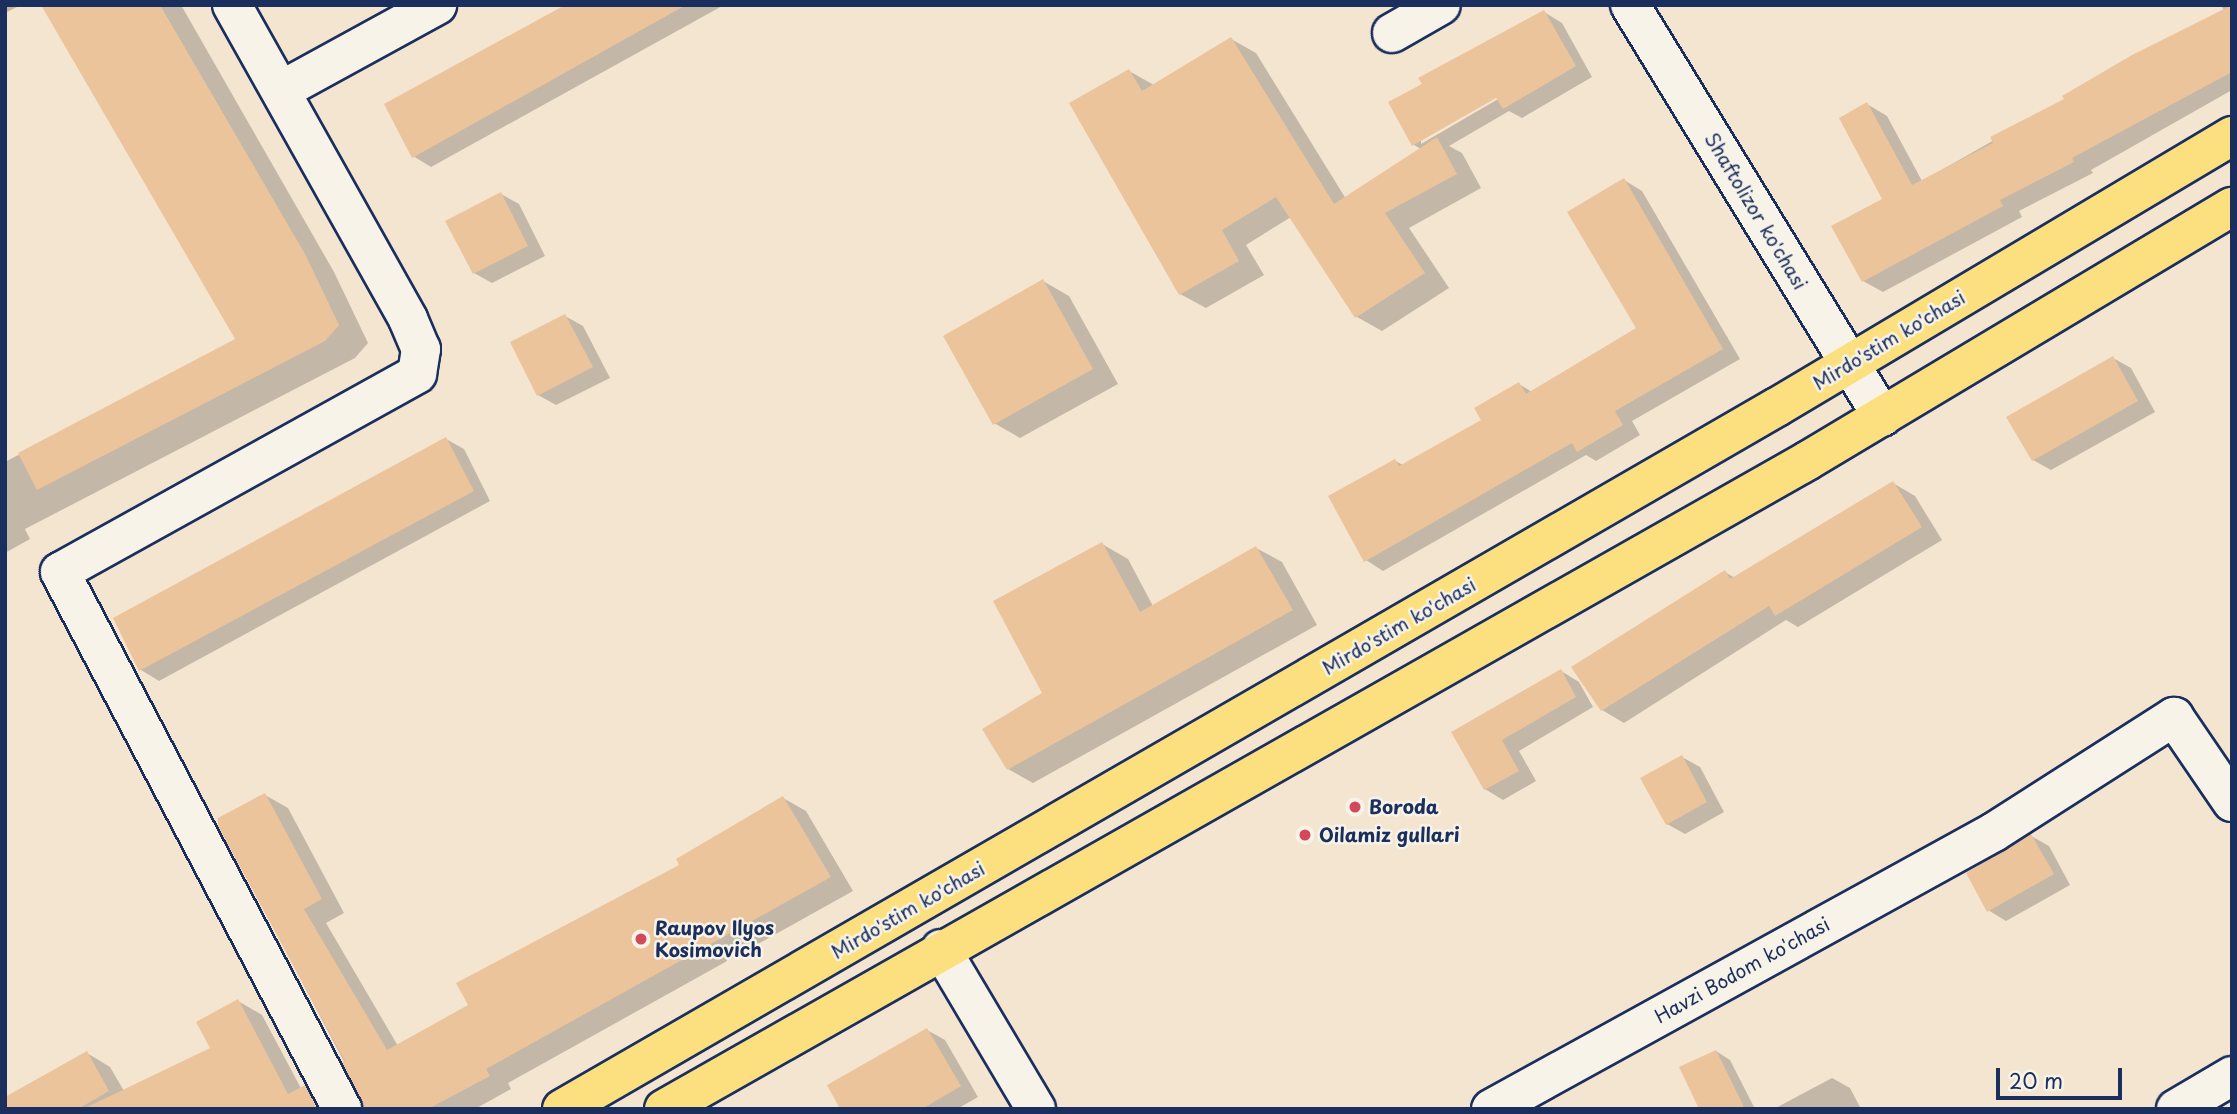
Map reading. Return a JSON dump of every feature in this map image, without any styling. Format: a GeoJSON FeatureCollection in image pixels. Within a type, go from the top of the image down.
{"type":"FeatureCollection","features":[{"type":"Feature","properties":{"kind":"main road","name":"Mirdo'stim ko'chasi"},"geometry":{"type":"LineString","coordinates":[[562,1109],[1848,364],[2232,136]]}},
{"type":"Feature","properties":{"kind":"main road"},"geometry":{"type":"LineString","coordinates":[[664,1109],[941,949],[1882,417],[2232,207]]}},
{"type":"Feature","properties":{"kind":"street"},"geometry":{"type":"LineString","coordinates":[[232,5],[408,319],[421,349],[417,374],[60,572],[342,1109]]}},
{"type":"Feature","properties":{"kind":"street"},"geometry":{"type":"LineString","coordinates":[[282,90],[437,5]]}},
{"type":"Feature","properties":{"kind":"street"},"geometry":{"type":"LineString","coordinates":[[1392,33],[1441,5]]}},
{"type":"Feature","properties":{"kind":"street","name":"Shaftolizor ko'chasi"},"geometry":{"type":"LineString","coordinates":[[1630,5],[1882,417]]}},
{"type":"Feature","properties":{"kind":"street","name":"Havzi Bodom ko'chasi"},"geometry":{"type":"LineString","coordinates":[[1491,1109],[1994,832],[2174,717],[2232,802]]}},
{"type":"Feature","properties":{"kind":"street"},"geometry":{"type":"LineString","coordinates":[[941,949],[1036,1109]]}},
{"type":"Feature","properties":{"kind":"street"},"geometry":{"type":"LineString","coordinates":[[2176,1109],[2232,1076]]}},
{"type":"Feature","properties":{"kind":"building"},"geometry":{"type":"Polygon","coordinates":[[[41,5],[160,5],[305,254],[339,325],[325,341],[37,490],[18,453],[235,339],[41,5]]]}},
{"type":"Feature","properties":{"kind":"building"},"geometry":{"type":"Polygon","coordinates":[[[565,5],[686,5],[412,158],[384,104],[565,5]]]}},
{"type":"Feature","properties":{"kind":"building"},"geometry":{"type":"Polygon","coordinates":[[[2232,5],[2232,72],[2072,158],[2074,162],[2000,200],[2003,206],[1862,282],[1831,226],[1882,199],[1839,118],[1867,102],[1912,185],[1993,143],[1990,137],[2064,99],[2062,96],[2132,55],[2232,5]]]}},
{"type":"Feature","properties":{"kind":"building"},"geometry":{"type":"Polygon","coordinates":[[[1544,10],[1576,66],[1503,109],[1496,98],[1412,146],[1388,102],[1422,84],[1418,78],[1544,10]]]}},
{"type":"Feature","properties":{"kind":"building"},"geometry":{"type":"Polygon","coordinates":[[[1231,37],[1334,204],[1437,137],[1457,174],[1385,213],[1425,273],[1355,318],[1276,197],[1222,230],[1239,261],[1179,295],[1069,103],[1129,69],[1142,91],[1231,37]]]}},
{"type":"Feature","properties":{"kind":"building"},"geometry":{"type":"Polygon","coordinates":[[[1624,178],[1723,349],[1615,411],[1623,425],[1577,452],[1572,443],[1364,562],[1328,496],[1395,459],[1399,466],[1481,420],[1474,408],[1519,382],[1526,394],[1636,328],[1567,212],[1624,178]]]}},
{"type":"Feature","properties":{"kind":"building"},"geometry":{"type":"Polygon","coordinates":[[[501,192],[528,246],[473,274],[445,221],[501,192]]]}},
{"type":"Feature","properties":{"kind":"building"},"geometry":{"type":"Polygon","coordinates":[[[1043,279],[1093,369],[993,425],[943,336],[1043,279]]]}},
{"type":"Feature","properties":{"kind":"building"},"geometry":{"type":"Polygon","coordinates":[[[565,314],[593,367],[537,396],[510,342],[565,314]]]}},
{"type":"Feature","properties":{"kind":"building"},"geometry":{"type":"Polygon","coordinates":[[[2113,356],[2138,401],[2032,461],[2006,417],[2113,356]]]}},
{"type":"Feature","properties":{"kind":"building"},"geometry":{"type":"Polygon","coordinates":[[[446,437],[474,491],[139,671],[113,618],[446,437]]]}},
{"type":"Feature","properties":{"kind":"building"},"geometry":{"type":"Polygon","coordinates":[[[1893,481],[1922,527],[1775,616],[1769,606],[1601,711],[1571,667],[1725,570],[1730,579],[1893,481]]]}},
{"type":"Feature","properties":{"kind":"building"},"geometry":{"type":"Polygon","coordinates":[[[1102,542],[1140,612],[1256,546],[1293,610],[1007,770],[982,729],[1042,693],[993,601],[1102,542]]]}},
{"type":"Feature","properties":{"kind":"building"},"geometry":{"type":"Polygon","coordinates":[[[1561,669],[1576,697],[1502,740],[1519,771],[1484,790],[1451,732],[1561,669]]]}},
{"type":"Feature","properties":{"kind":"building"},"geometry":{"type":"Polygon","coordinates":[[[1682,755],[1707,802],[1666,825],[1640,778],[1682,755]]]}},
{"type":"Feature","properties":{"kind":"building"},"geometry":{"type":"Polygon","coordinates":[[[265,793],[322,899],[304,909],[387,1050],[468,1005],[456,983],[679,865],[676,859],[783,796],[831,877],[486,1069],[490,1076],[428,1109],[364,1109],[342,1062],[345,1061],[218,826],[218,818],[265,793]]]}},
{"type":"Feature","properties":{"kind":"building"},"geometry":{"type":"Polygon","coordinates":[[[2031,834],[2054,874],[1987,912],[1966,873],[2031,834]]]}},
{"type":"Feature","properties":{"kind":"building"},"geometry":{"type":"Polygon","coordinates":[[[238,999],[288,1094],[305,1085],[317,1109],[83,1109],[210,1048],[196,1022],[238,999]]]}},
{"type":"Feature","properties":{"kind":"building"},"geometry":{"type":"Polygon","coordinates":[[[927,1028],[961,1086],[922,1109],[840,1109],[827,1085],[927,1028]]]}},
{"type":"Feature","properties":{"kind":"building"},"geometry":{"type":"Polygon","coordinates":[[[1716,1050],[1745,1109],[1699,1109],[1679,1067],[1716,1050]]]}},
{"type":"Feature","properties":{"kind":"building"},"geometry":{"type":"Polygon","coordinates":[[[87,1051],[109,1091],[78,1109],[5,1109],[5,1097],[87,1051]]]}},
{"type":"Feature","properties":{"kind":"place","name":"Boroda"},"geometry":{"type":"Point","coordinates":[1355,807]}},
{"type":"Feature","properties":{"kind":"place","name":"Oilamiz gullari"},"geometry":{"type":"Point","coordinates":[1305,835]}},
{"type":"Feature","properties":{"kind":"place","name":"Raupov Ilyos Kosimovich"},"geometry":{"type":"Point","coordinates":[641,939]}}]}
